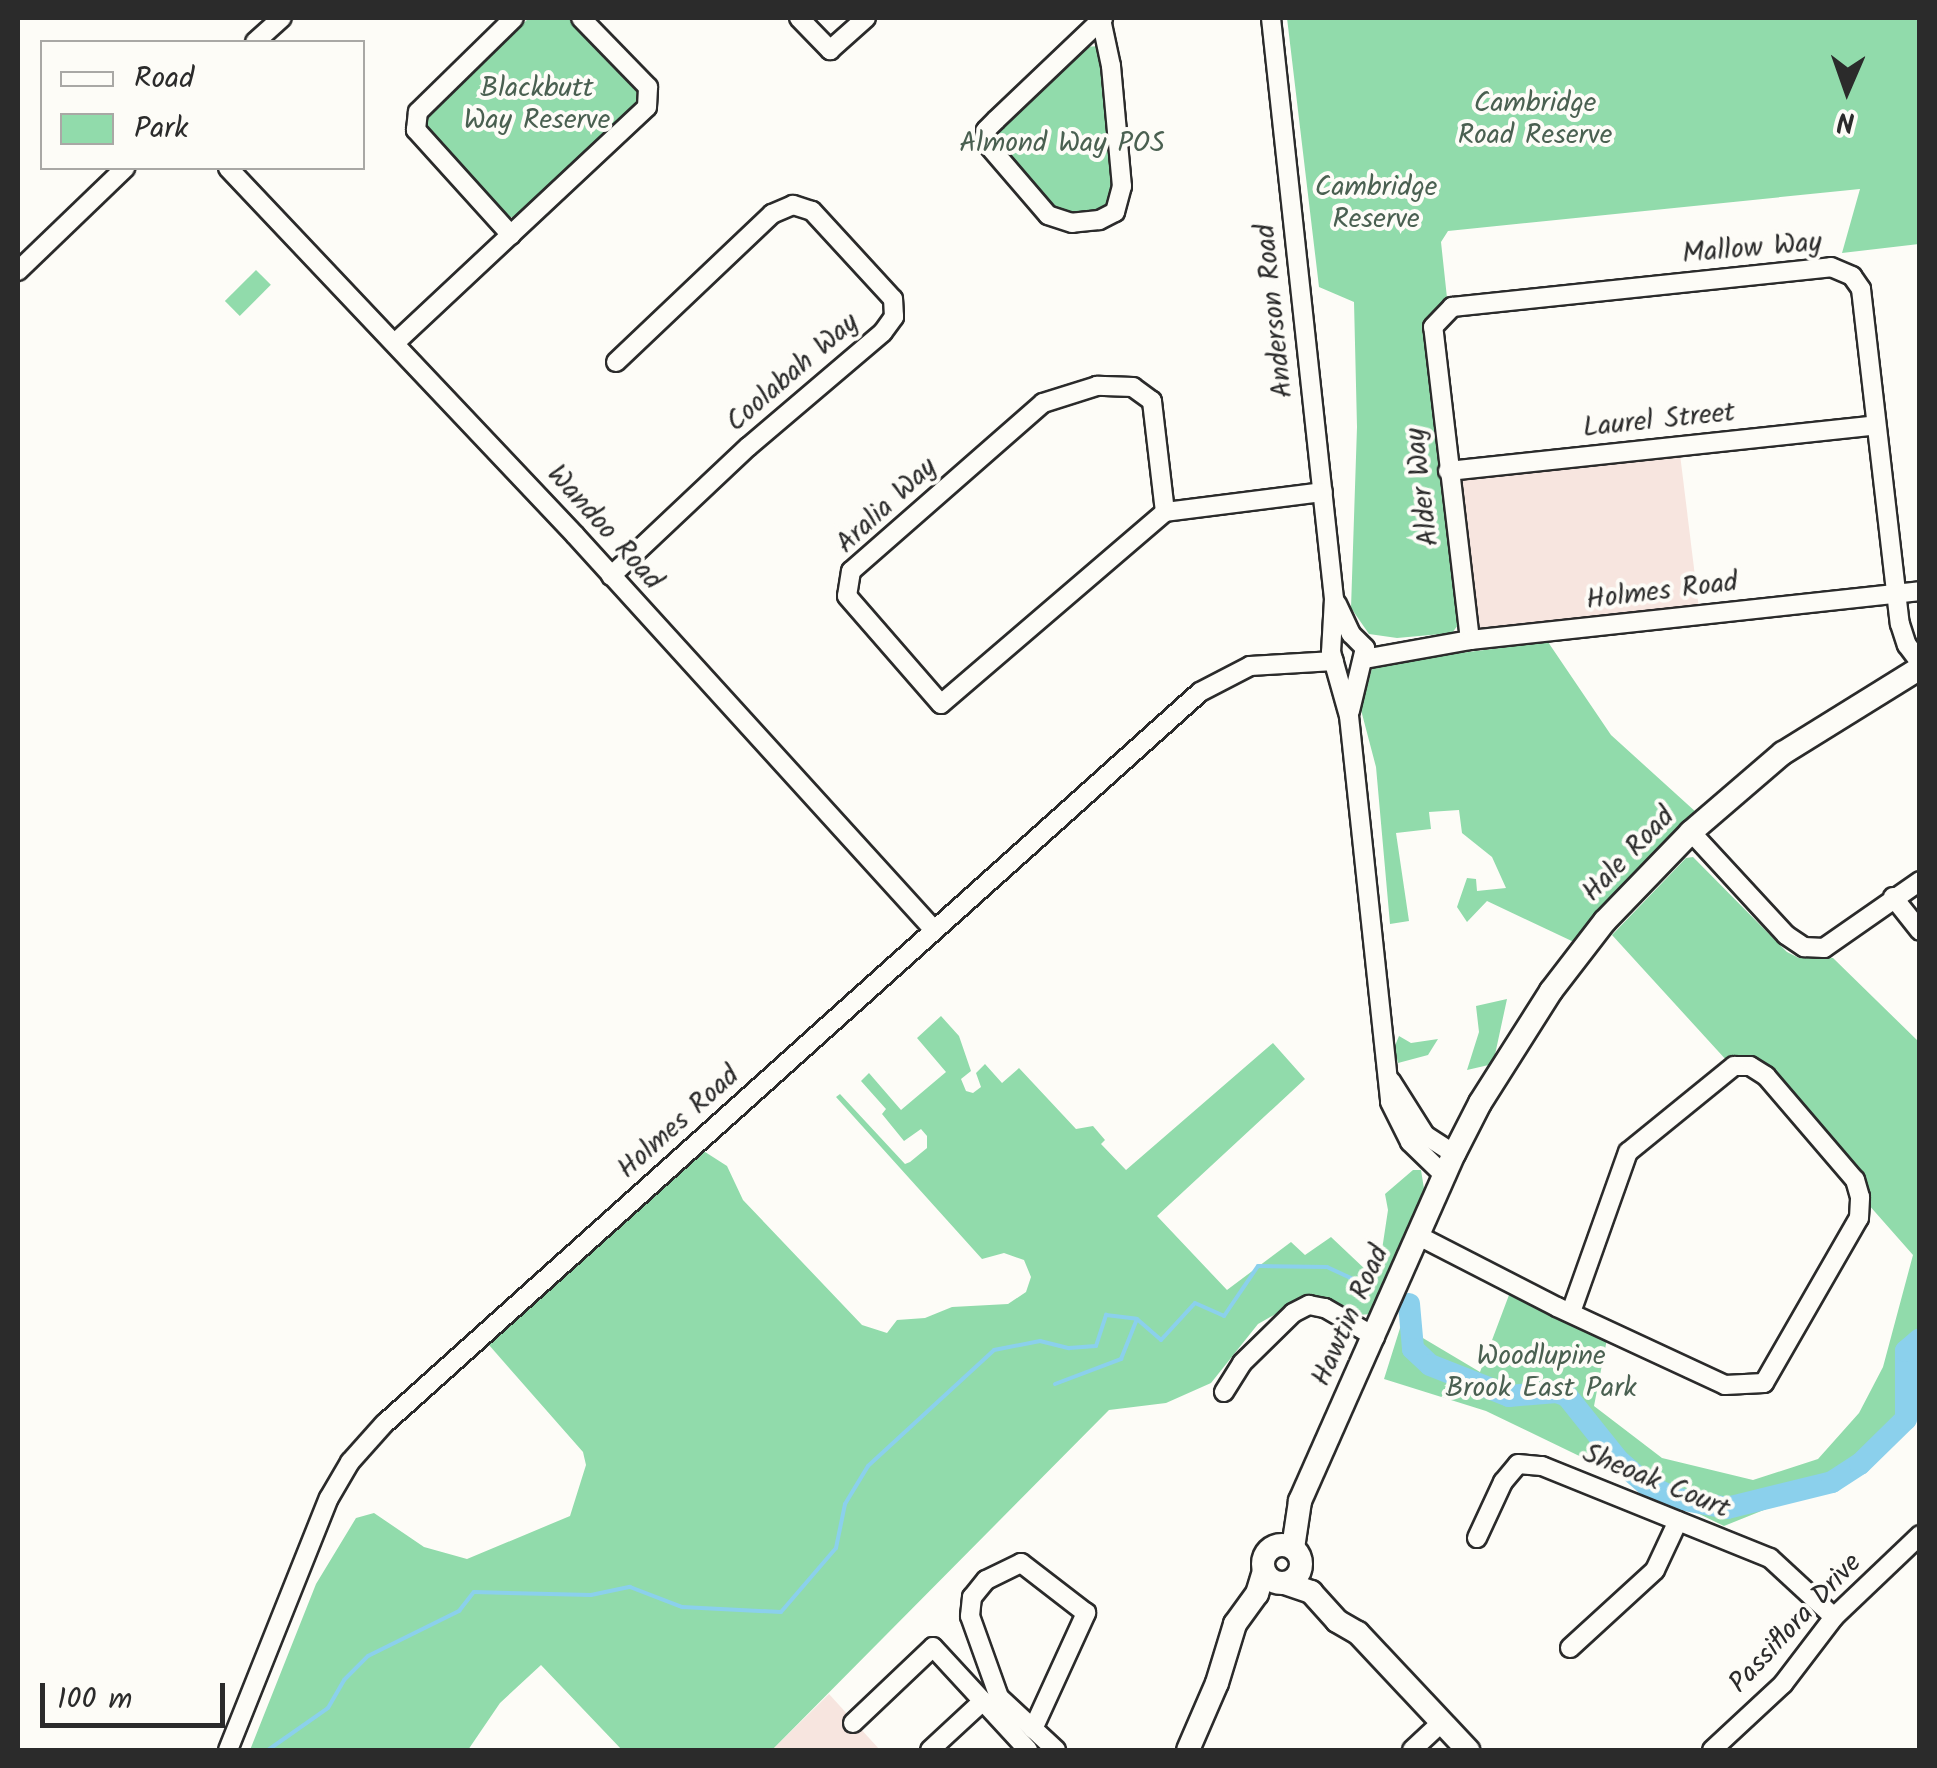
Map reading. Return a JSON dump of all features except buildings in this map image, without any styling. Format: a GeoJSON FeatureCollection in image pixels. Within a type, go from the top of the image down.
{"type":"FeatureCollection","features":[{"type":"Feature","properties":{"kind":"main road","name":"Hale Road"},"geometry":{"type":"LineString","coordinates":[[1449,1164],[1480,1102],[1551,991],[1635,886],[1783,752],[1914,668]]}},
{"type":"Feature","properties":{"kind":"main road","name":"Hawtin Road"},"geometry":{"type":"LineString","coordinates":[[1289,1553],[1287,1515],[1300,1502],[1449,1164]]}},
{"type":"Feature","properties":{"kind":"main road"},"geometry":{"type":"LineString","coordinates":[[1192,1742],[1217,1683],[1234,1663],[1277,1579],[1299,1574],[1289,1553]]}},
{"type":"Feature","properties":{"kind":"main road"},"geometry":{"type":"LineString","coordinates":[[1289,1553],[1264,1558],[1277,1579],[1311,1592],[1337,1620],[1358,1633],[1468,1750]]}},
{"type":"Feature","properties":{"kind":"main road"},"geometry":{"type":"LineString","coordinates":[[1289,1553],[1352,1617],[1358,1633]]}},
{"type":"Feature","properties":{"kind":"street"},"geometry":{"type":"LineString","coordinates":[[258,40],[282,18]]}},
{"type":"Feature","properties":{"kind":"street"},"geometry":{"type":"LineString","coordinates":[[511,235],[416,130],[418,112],[514,18]]}},
{"type":"Feature","properties":{"kind":"street"},"geometry":{"type":"LineString","coordinates":[[395,343],[647,107],[648,87],[581,18]]}},
{"type":"Feature","properties":{"kind":"street"},"geometry":{"type":"LineString","coordinates":[[799,18],[830,50],[866,18]]}},
{"type":"Feature","properties":{"kind":"street"},"geometry":{"type":"LineString","coordinates":[[1102,18],[1111,66],[1122,186],[1114,212],[1099,220],[1072,222],[1048,216],[988,144],[986,130],[1102,18]]}},
{"type":"Feature","properties":{"kind":"street","name":"Anderson Road"},"geometry":{"type":"LineString","coordinates":[[1271,18],[1334,599],[1347,651],[1348,716],[1390,1102],[1401,1128],[1420,1156],[1449,1164]]}},
{"type":"Feature","properties":{"kind":"street"},"geometry":{"type":"LineString","coordinates":[[18,271],[123,170]]}},
{"type":"Feature","properties":{"kind":"street","name":"Wandoo Road"},"geometry":{"type":"LineString","coordinates":[[230,170],[611,576],[934,930]]}},
{"type":"Feature","properties":{"kind":"street","name":"Coolabah Way"},"geometry":{"type":"LineString","coordinates":[[611,576],[748,447],[884,332],[894,316],[893,299],[812,211],[793,206],[772,214],[616,362]]}},
{"type":"Feature","properties":{"kind":"street","name":"Mallow Way"},"geometry":{"type":"LineString","coordinates":[[1434,328],[1452,308],[1831,267],[1852,276],[1860,289],[1900,624],[1914,668]]}},
{"type":"Feature","properties":{"kind":"street","name":"Alder Way"},"geometry":{"type":"LineString","coordinates":[[1434,328],[1470,640]]}},
{"type":"Feature","properties":{"kind":"street","name":"Aralia Way"},"geometry":{"type":"LineString","coordinates":[[1097,386],[1134,387],[1152,401],[1165,512],[941,704],[847,596],[851,571],[1043,403],[1097,386]]}},
{"type":"Feature","properties":{"kind":"street","name":"Laurel Street"},"geometry":{"type":"LineString","coordinates":[[1448,471],[1875,425]]}},
{"type":"Feature","properties":{"kind":"street"},"geometry":{"type":"LineString","coordinates":[[1165,512],[1323,492]]}},
{"type":"Feature","properties":{"kind":"street","name":"Holmes Road"},"geometry":{"type":"LineString","coordinates":[[228,1750],[314,1534],[350,1462],[384,1424],[1200,692],[1250,666],[1347,651],[1411,648],[1920,591]]}},
{"type":"Feature","properties":{"kind":"street","name":"Anderson Road"},"geometry":{"type":"LineString","coordinates":[[1347,651],[1348,716]]}},
{"type":"Feature","properties":{"kind":"street"},"geometry":{"type":"LineString","coordinates":[[1691,832],[1786,934],[1804,947],[1824,948],[1920,881]]}},
{"type":"Feature","properties":{"kind":"street"},"geometry":{"type":"LineString","coordinates":[[1893,897],[1920,930]]}},
{"type":"Feature","properties":{"kind":"street"},"geometry":{"type":"LineString","coordinates":[[1419,1236],[1571,1312],[1725,1385],[1764,1383],[1859,1218],[1860,1197],[1855,1180],[1766,1076],[1750,1066],[1734,1066],[1628,1152],[1571,1312]]}},
{"type":"Feature","properties":{"kind":"street"},"geometry":{"type":"LineString","coordinates":[[1224,1392],[1242,1363],[1293,1313],[1308,1305],[1326,1308],[1375,1337]]}},
{"type":"Feature","properties":{"kind":"street","name":"Sheoak Court"},"geometry":{"type":"LineString","coordinates":[[1477,1538],[1503,1482],[1518,1464],[1542,1466],[1770,1558],[1834,1618]]}},
{"type":"Feature","properties":{"kind":"street"},"geometry":{"type":"LineString","coordinates":[[1570,1648],[1655,1570],[1678,1521]]}},
{"type":"Feature","properties":{"kind":"street","name":"Passiflora Drive"},"geometry":{"type":"LineString","coordinates":[[1712,1750],[1783,1684],[1834,1618],[1920,1535]]}},
{"type":"Feature","properties":{"kind":"street"},"geometry":{"type":"LineString","coordinates":[[1033,1729],[1086,1613],[1032,1567],[1021,1563],[986,1580],[969,1606],[999,1697],[1033,1729],[1056,1750]]}},
{"type":"Feature","properties":{"kind":"street"},"geometry":{"type":"LineString","coordinates":[[854,1722],[933,1647],[1028,1750]]}},
{"type":"Feature","properties":{"kind":"street"},"geometry":{"type":"LineString","coordinates":[[930,1750],[983,1702]]}},
{"type":"Feature","properties":{"kind":"street"},"geometry":{"type":"LineString","coordinates":[[1412,1750],[1442,1722]]}},
{"type":"Feature","properties":{"kind":"street"},"geometry":{"type":"LineString","coordinates":[[1176,1750],[1192,1742]]}},
{"type":"Feature","properties":{"kind":"shaded area"},"geometry":{"type":"Polygon","coordinates":[[[1679,446],[1700,615],[1469,643],[1449,474],[1679,446]]]}},
{"type":"Feature","properties":{"kind":"shaded area"},"geometry":{"type":"Polygon","coordinates":[[[829,1694],[880,1750],[772,1750],[829,1694]]]}},
{"type":"Feature","properties":{"kind":"green space","name":"Blackbutt Way Reserve"},"geometry":{"type":"Polygon","coordinates":[[[529,18],[571,18],[638,89],[640,103],[519,217],[505,217],[424,131],[425,116],[529,18]]]}},
{"type":"Feature","properties":{"kind":"green space"},"geometry":{"type":"Polygon","coordinates":[[[1287,18],[1919,18],[1919,244],[1842,253],[1860,189],[1448,231],[1441,242],[1448,307],[1429,327],[1461,621],[1452,633],[1397,638],[1369,634],[1351,608],[1357,427],[1354,302],[1319,287],[1287,18]]]}},
{"type":"Feature","properties":{"kind":"green space","name":"Almond Way POS"},"geometry":{"type":"Polygon","coordinates":[[[1102,46],[1108,52],[1115,212],[1048,215],[994,140],[995,130],[1083,47],[1102,46]]]}},
{"type":"Feature","properties":{"kind":"green space"},"geometry":{"type":"Polygon","coordinates":[[[256,270],[271,285],[240,316],[225,301],[256,270]]]}},
{"type":"Feature","properties":{"kind":"green space"},"geometry":{"type":"Polygon","coordinates":[[[1548,642],[1611,735],[1697,813],[1576,943],[1487,901],[1467,922],[1457,907],[1467,878],[1476,879],[1477,891],[1506,888],[1492,857],[1462,833],[1459,810],[1429,812],[1431,829],[1396,833],[1409,921],[1390,924],[1376,767],[1361,710],[1373,664],[1548,642]]]}},
{"type":"Feature","properties":{"kind":"green space","name":"Woodlupine Brook East Park"},"geometry":{"type":"Polygon","coordinates":[[[1693,857],[1787,952],[1799,958],[1833,958],[1919,1042],[1919,1417],[1829,1493],[1786,1501],[1724,1526],[1486,1411],[1384,1379],[1401,1325],[1480,1372],[1509,1295],[1607,1339],[1594,1406],[1662,1458],[1753,1480],[1818,1459],[1859,1413],[1883,1367],[1913,1255],[1868,1204],[1861,1170],[1782,1084],[1728,1062],[1612,935],[1686,858],[1693,857]]]}},
{"type":"Feature","properties":{"kind":"green space"},"geometry":{"type":"Polygon","coordinates":[[[1507,999],[1493,1064],[1467,1070],[1479,1032],[1476,1006],[1507,999]]]}},
{"type":"Feature","properties":{"kind":"green space"},"geometry":{"type":"Polygon","coordinates":[[[941,1016],[959,1036],[971,1071],[961,1079],[966,1091],[973,1093],[981,1087],[976,1073],[985,1064],[1002,1083],[1019,1068],[1076,1129],[1093,1126],[1105,1140],[1101,1144],[1126,1170],[1273,1043],[1305,1079],[1157,1216],[1227,1290],[1291,1242],[1305,1255],[1331,1237],[1367,1271],[1380,1263],[1388,1210],[1385,1194],[1413,1170],[1421,1170],[1425,1195],[1372,1314],[1357,1315],[1329,1299],[1302,1299],[1258,1324],[1211,1383],[1166,1403],[1109,1410],[772,1750],[622,1750],[541,1665],[500,1703],[468,1750],[250,1750],[316,1584],[356,1518],[374,1513],[424,1547],[467,1559],[570,1516],[586,1465],[583,1452],[489,1345],[702,1150],[727,1166],[743,1200],[862,1325],[887,1333],[897,1320],[925,1318],[952,1307],[1008,1304],[1026,1292],[1031,1277],[1024,1260],[1004,1253],[982,1259],[836,1097],[840,1094],[905,1164],[910,1162],[927,1148],[927,1136],[921,1129],[904,1141],[882,1114],[886,1109],[861,1081],[869,1073],[901,1110],[946,1072],[917,1038],[941,1016]]]}},
{"type":"Feature","properties":{"kind":"green space"},"geometry":{"type":"Polygon","coordinates":[[[1399,1036],[1411,1043],[1438,1039],[1428,1055],[1398,1063],[1394,1048],[1399,1036]]]}},
{"type":"Feature","properties":{"kind":"waterway"},"geometry":{"type":"LineString","coordinates":[[1055,1384],[1121,1359],[1137,1319],[1161,1340],[1195,1303],[1224,1316],[1258,1266],[1327,1267],[1370,1287]]}},
{"type":"Feature","properties":{"kind":"waterway"},"geometry":{"type":"LineString","coordinates":[[1409,1304],[1413,1349],[1430,1365],[1509,1396],[1557,1392],[1567,1396],[1618,1460],[1646,1484],[1674,1498],[1727,1508],[1832,1482],[1860,1464],[1906,1419],[1906,1351],[1920,1339]]}},
{"type":"Feature","properties":{"kind":"waterway"},"geometry":{"type":"LineString","coordinates":[[268,1750],[328,1708],[344,1680],[368,1656],[459,1611],[474,1592],[591,1595],[630,1587],[682,1607],[781,1612],[836,1548],[845,1504],[868,1466],[994,1350],[1040,1341],[1069,1348],[1096,1346],[1106,1315],[1137,1319]]}},
{"type":"Feature","properties":{"kind":"park label","name":"Cambridge Road Reserve"},"geometry":{"type":"Point","coordinates":[1535,120]}},
{"type":"Feature","properties":{"kind":"park label","name":"Cambridge Reserve"},"geometry":{"type":"Point","coordinates":[1376,204]}}]}
